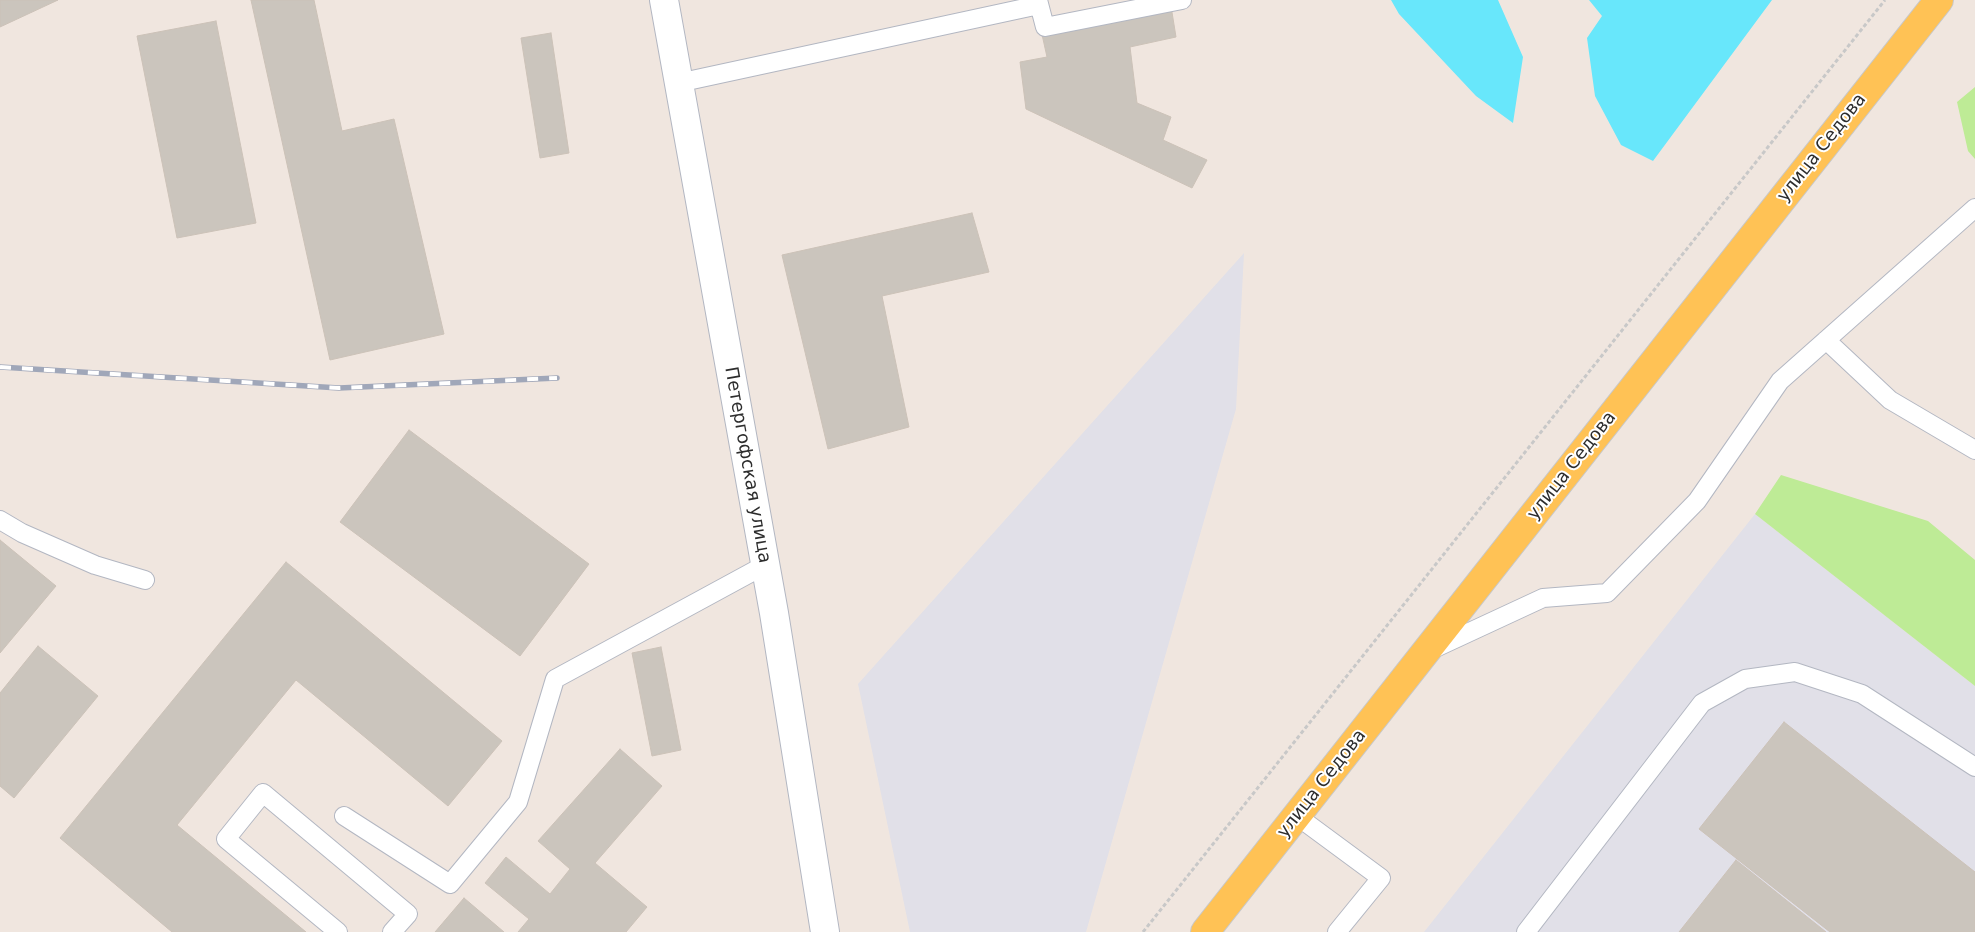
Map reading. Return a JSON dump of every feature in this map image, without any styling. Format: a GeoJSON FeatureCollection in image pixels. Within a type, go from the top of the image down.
{"type":"FeatureCollection","features":[{"type":"Feature","properties":{"kind":"main road","name":"улица Седова"},"geometry":{"type":"LineString","coordinates":[[1206,932],[1939,0]]}},
{"type":"Feature","properties":{"kind":"street","name":"Петергофская улица"},"geometry":{"type":"LineString","coordinates":[[664,0],[765,565],[825,932]]}},
{"type":"Feature","properties":{"kind":"lane"},"geometry":{"type":"LineString","coordinates":[[678,83],[1038,3],[1045,27],[1182,0]]}},
{"type":"Feature","properties":{"kind":"lane"},"geometry":{"type":"LineString","coordinates":[[1426,652],[1543,598],[1607,592],[1697,501],[1780,381],[1975,208]]}},
{"type":"Feature","properties":{"kind":"lane"},"geometry":{"type":"LineString","coordinates":[[1826,340],[1890,400],[1975,450]]}},
{"type":"Feature","properties":{"kind":"lane"},"geometry":{"type":"LineString","coordinates":[[0,520],[22,533],[95,565],[145,580]]}},
{"type":"Feature","properties":{"kind":"lane"},"geometry":{"type":"LineString","coordinates":[[344,816],[450,884],[518,802],[556,679],[765,565]]}},
{"type":"Feature","properties":{"kind":"lane"},"geometry":{"type":"LineString","coordinates":[[1526,932],[1702,703],[1745,679],[1794,672],[1862,694],[1975,767]]}},
{"type":"Feature","properties":{"kind":"lane"},"geometry":{"type":"LineString","coordinates":[[338,932],[226,839],[263,793],[408,914],[392,932]]}},
{"type":"Feature","properties":{"kind":"lane"},"geometry":{"type":"LineString","coordinates":[[1297,816],[1381,878],[1337,932]]}},
{"type":"Feature","properties":{"kind":"path"},"geometry":{"type":"LineString","coordinates":[[1143,932],[1885,0]]}},
{"type":"Feature","properties":{"kind":"shaded area"},"geometry":{"type":"Polygon","coordinates":[[[1244,253],[1236,409],[1086,932],[910,932],[858,684],[1244,253]]]}},
{"type":"Feature","properties":{"kind":"shaded area"},"geometry":{"type":"Polygon","coordinates":[[[1755,514],[1975,686],[1975,932],[1424,932],[1755,514]]]}},
{"type":"Feature","properties":{"kind":"green space"},"geometry":{"type":"Polygon","coordinates":[[[1975,87],[1975,159],[1968,151],[1957,102],[1975,87]]]}},
{"type":"Feature","properties":{"kind":"green space"},"geometry":{"type":"Polygon","coordinates":[[[1781,475],[1928,521],[1975,560],[1975,686],[1755,514],[1781,475]]]}},
{"type":"Feature","properties":{"kind":"water"},"geometry":{"type":"Polygon","coordinates":[[[1391,0],[1498,0],[1523,57],[1513,123],[1476,96],[1399,14],[1391,0]]]}},
{"type":"Feature","properties":{"kind":"water"},"geometry":{"type":"Polygon","coordinates":[[[1589,0],[1772,0],[1653,161],[1621,145],[1595,96],[1587,38],[1602,16],[1589,0]]]}},
{"type":"Feature","properties":{"kind":"building"},"geometry":{"type":"Polygon","coordinates":[[[0,0],[58,0],[0,27],[0,0]]]}},
{"type":"Feature","properties":{"kind":"building"},"geometry":{"type":"Polygon","coordinates":[[[251,0],[314,0],[342,131],[394,119],[444,334],[330,360],[251,0]]]}},
{"type":"Feature","properties":{"kind":"building"},"geometry":{"type":"Polygon","coordinates":[[[1171,6],[1176,37],[1130,47],[1137,103],[1171,117],[1163,140],[1207,160],[1192,188],[1026,109],[1020,62],[1047,57],[1041,30],[1171,6]]]}},
{"type":"Feature","properties":{"kind":"building"},"geometry":{"type":"Polygon","coordinates":[[[216,21],[256,223],[177,238],[137,36],[216,21]]]}},
{"type":"Feature","properties":{"kind":"building"},"geometry":{"type":"Polygon","coordinates":[[[551,33],[569,153],[540,158],[521,38],[551,33]]]}},
{"type":"Feature","properties":{"kind":"building"},"geometry":{"type":"Polygon","coordinates":[[[972,213],[989,272],[882,296],[909,427],[828,449],[782,255],[972,213]]]}},
{"type":"Feature","properties":{"kind":"building"},"geometry":{"type":"Polygon","coordinates":[[[409,430],[589,564],[520,656],[340,522],[409,430]]]}},
{"type":"Feature","properties":{"kind":"building"},"geometry":{"type":"Polygon","coordinates":[[[0,540],[56,586],[0,653],[0,540]]]}},
{"type":"Feature","properties":{"kind":"building"},"geometry":{"type":"Polygon","coordinates":[[[286,562],[502,741],[448,806],[296,680],[177,825],[306,932],[172,932],[60,838],[286,562]]]}},
{"type":"Feature","properties":{"kind":"building"},"geometry":{"type":"Polygon","coordinates":[[[38,646],[98,696],[14,798],[0,786],[0,693],[38,646]]]}},
{"type":"Feature","properties":{"kind":"building"},"geometry":{"type":"Polygon","coordinates":[[[661,647],[681,750],[652,756],[632,653],[661,647]]]}},
{"type":"Feature","properties":{"kind":"building"},"geometry":{"type":"Polygon","coordinates":[[[1784,722],[1975,872],[1975,932],[1830,932],[1699,829],[1784,722]]]}},
{"type":"Feature","properties":{"kind":"building"},"geometry":{"type":"Polygon","coordinates":[[[620,749],[662,786],[595,863],[647,907],[626,932],[518,932],[529,919],[485,883],[506,857],[550,894],[570,869],[538,841],[620,749]]]}},
{"type":"Feature","properties":{"kind":"building"},"geometry":{"type":"Polygon","coordinates":[[[1736,860],[1826,932],[1679,932],[1736,860]]]}},
{"type":"Feature","properties":{"kind":"building"},"geometry":{"type":"Polygon","coordinates":[[[464,898],[504,932],[435,932],[464,898]]]}},
{"type":"Feature","properties":{"kind":"railway"},"geometry":{"type":"LineString","coordinates":[[0,367],[339,388],[557,378]]}}]}
